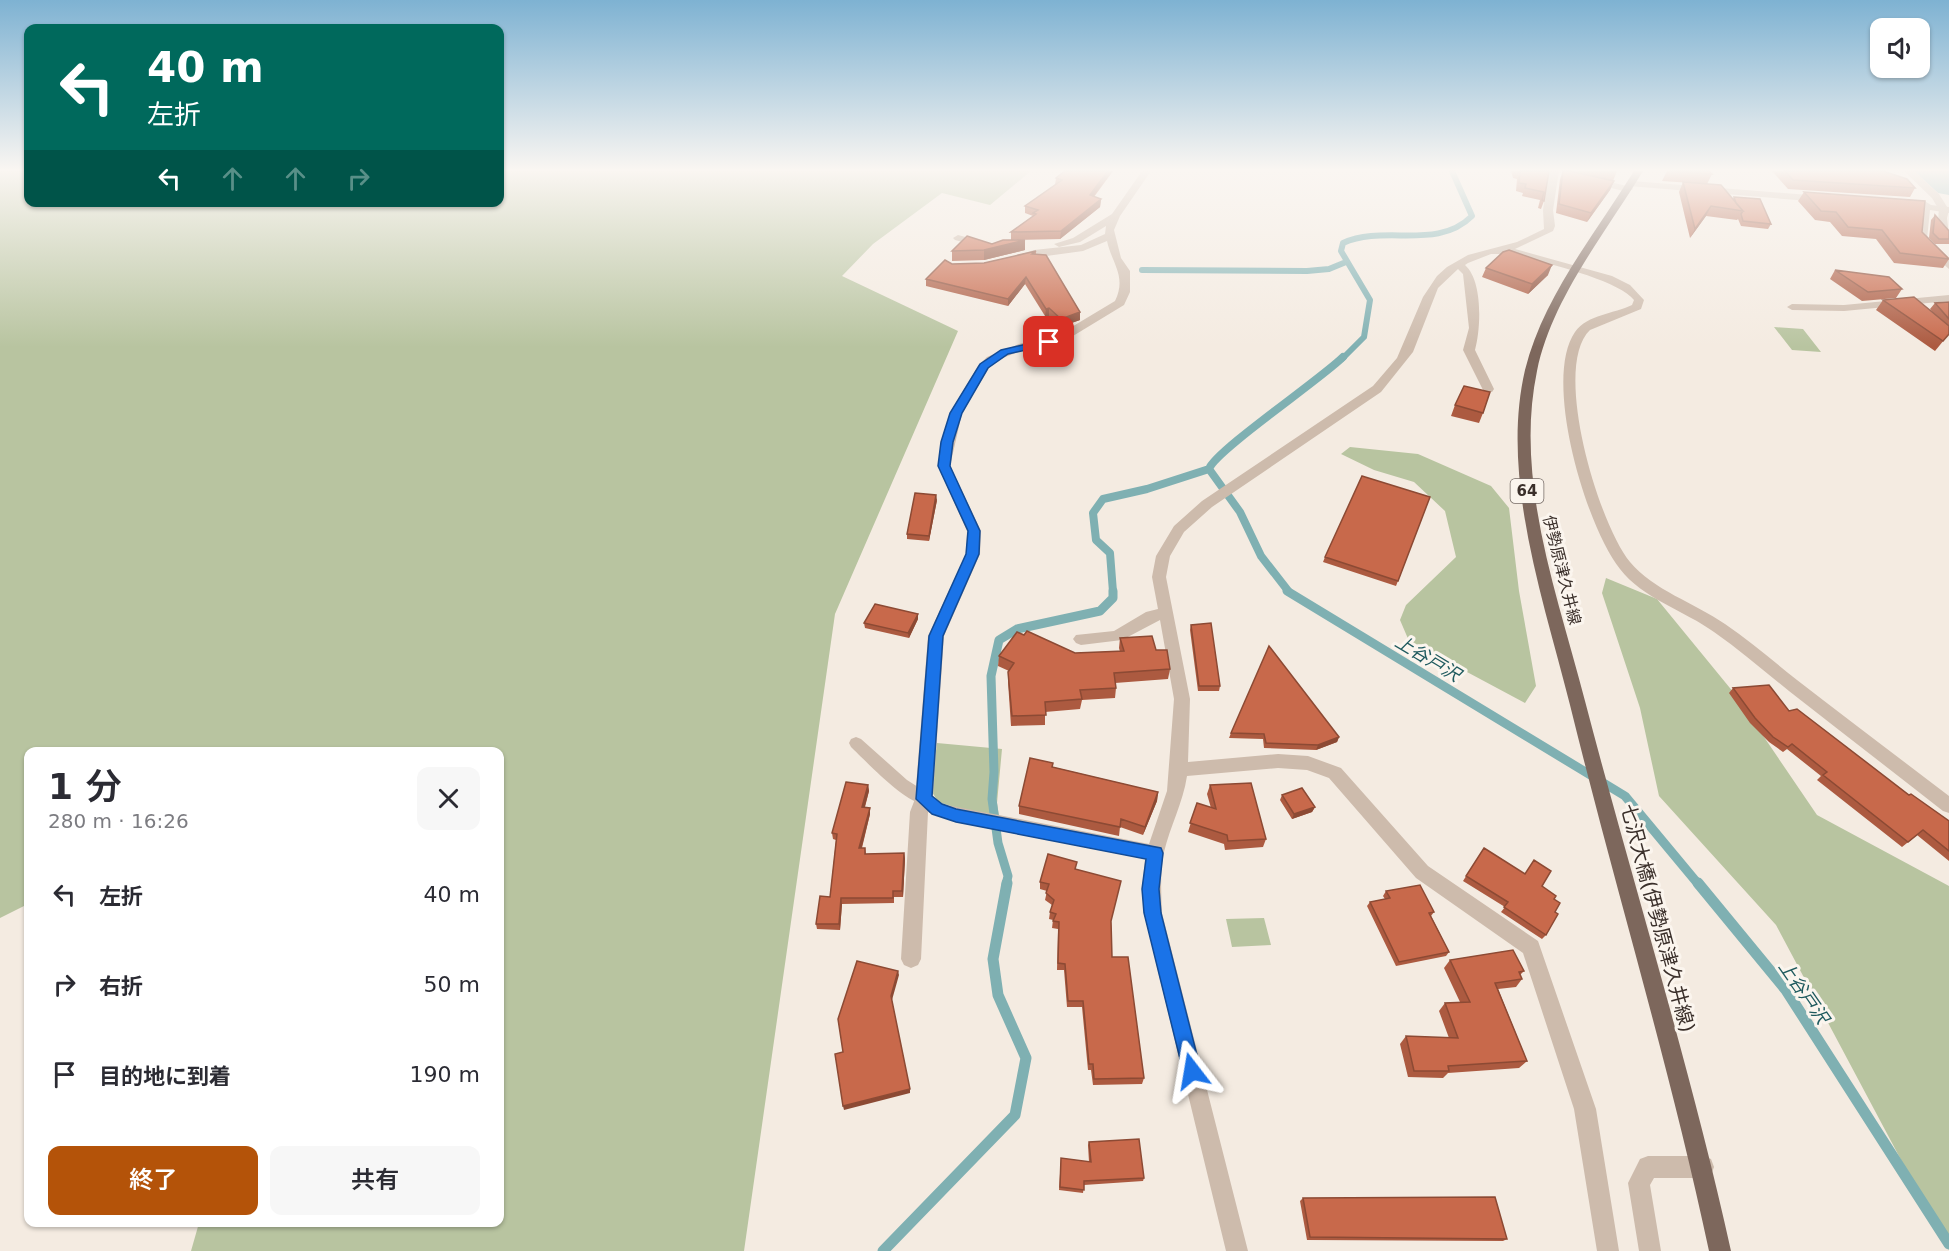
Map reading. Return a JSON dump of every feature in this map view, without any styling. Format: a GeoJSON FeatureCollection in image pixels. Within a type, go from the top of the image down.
{"type":"FeatureCollection","features":[{"type":"Feature","properties":{"kind":"main road","name":"伊勢原津久井線"},"geometry":{"type":"LineString","coordinates":[[1581,717],[1529,508],[1523,441],[1526,401],[1534,357],[1551,313],[1603,229]]}},
{"type":"Feature","properties":{"kind":"main road","name":"七沢大橋(伊勢原津久井線)"},"geometry":{"type":"LineString","coordinates":[[1581,717],[1703,1167]]}},
{"type":"Feature","properties":{"kind":"main road","name":"64"},"geometry":{"type":"LineString","coordinates":[[1703,1167],[1720,1251]]}},
{"type":"Feature","properties":{"kind":"street"},"geometry":{"type":"LineString","coordinates":[[1014,245],[1061,244],[1076,240],[1093,229]]}},
{"type":"Feature","properties":{"kind":"street"},"geometry":{"type":"LineString","coordinates":[[911,959],[920,812],[924,799],[936,636],[973,554],[974,531],[944,466],[956,413],[984,366],[991,359],[1023,346],[1064,337],[1120,303],[1125,292],[1125,271],[1116,258],[1109,236],[1111,229]]}},
{"type":"Feature","properties":{"kind":"street"},"geometry":{"type":"LineString","coordinates":[[1237,1251],[1153,913],[1151,889],[1155,853],[1176,791],[1179,770],[1182,699],[1160,577],[1163,556],[1179,529],[1207,504],[1377,389],[1398,367],[1404,357],[1433,286],[1442,274],[1474,256],[1521,244],[1549,229]]}},
{"type":"Feature","properties":{"kind":"street"},"geometry":{"type":"LineString","coordinates":[[1923,229],[1922,240],[1949,266]]}},
{"type":"Feature","properties":{"kind":"street"},"geometry":{"type":"LineString","coordinates":[[1005,260],[1034,252],[1083,248],[1109,236]]}},
{"type":"Feature","properties":{"kind":"street"},"geometry":{"type":"LineString","coordinates":[[1500,250],[1578,270],[1620,284],[1630,290],[1639,300],[1637,307],[1630,311],[1591,323],[1579,334],[1573,348],[1569,399],[1579,457],[1609,543],[1625,566],[1649,587],[1709,620],[1949,806]]}},
{"type":"Feature","properties":{"kind":"street"},"geometry":{"type":"LineString","coordinates":[[1458,264],[1468,273],[1475,328],[1469,350],[1488,389]]}},
{"type":"Feature","properties":{"kind":"street"},"geometry":{"type":"LineString","coordinates":[[1792,307],[1844,308],[1949,298]]}},
{"type":"Feature","properties":{"kind":"street"},"geometry":{"type":"LineString","coordinates":[[1081,639],[1117,636],[1151,616],[1165,613]]}},
{"type":"Feature","properties":{"kind":"street"},"geometry":{"type":"LineString","coordinates":[[1179,770],[1278,761],[1308,763],[1335,773],[1422,872],[1531,947],[1585,1109],[1608,1251]]}},
{"type":"Feature","properties":{"kind":"street"},"geometry":{"type":"LineString","coordinates":[[924,799],[937,810],[956,815],[1155,853]]}},
{"type":"Feature","properties":{"kind":"street"},"geometry":{"type":"LineString","coordinates":[[1650,1251],[1639,1183],[1648,1167],[1703,1167]]}},
{"type":"Feature","properties":{"kind":"lane"},"geometry":{"type":"LineString","coordinates":[[958,238],[978,244],[996,245]]}},
{"type":"Feature","properties":{"kind":"lane"},"geometry":{"type":"LineString","coordinates":[[856,743],[902,785],[924,799]]}},
{"type":"Feature","properties":{"kind":"green space"},"geometry":{"type":"Polygon","coordinates":[[[0,229],[893,229],[873,244],[842,276],[958,331],[835,614],[744,1251],[191,1251],[198,1227],[504,1227],[504,747],[24,747],[24,906],[0,918],[0,229]]]}},
{"type":"Feature","properties":{"kind":"green space"},"geometry":{"type":"Polygon","coordinates":[[[1774,327],[1803,329],[1821,352],[1792,350],[1774,327]]]}},
{"type":"Feature","properties":{"kind":"green space"},"geometry":{"type":"Polygon","coordinates":[[[1350,447],[1418,454],[1491,486],[1509,508],[1519,591],[1536,686],[1525,703],[1409,641],[1400,620],[1406,605],[1456,557],[1445,511],[1414,482],[1374,470],[1341,454],[1350,447]]]}},
{"type":"Feature","properties":{"kind":"green space"},"geometry":{"type":"Polygon","coordinates":[[[1606,578],[1657,599],[1734,693],[1817,815],[1949,886],[1949,1250],[1776,925],[1659,796],[1640,708],[1602,593],[1606,578]]]}},
{"type":"Feature","properties":{"kind":"green space"},"geometry":{"type":"Polygon","coordinates":[[[937,743],[1002,749],[997,803],[999,816],[982,816],[938,802],[931,790],[937,743]]]}},
{"type":"Feature","properties":{"kind":"green space"},"geometry":{"type":"Polygon","coordinates":[[[1264,918],[1271,945],[1232,947],[1226,919],[1264,918]]]}},
{"type":"Feature","properties":{"kind":"building"},"geometry":{"type":"Polygon","coordinates":[[[1015,229],[1063,229],[1061,231],[1011,232],[1015,229]]]}},
{"type":"Feature","properties":{"kind":"building"},"geometry":{"type":"Polygon","coordinates":[[[1875,229],[1922,229],[1922,232],[1949,259],[1900,253],[1882,230],[1875,229]]]}},
{"type":"Feature","properties":{"kind":"building"},"geometry":{"type":"Polygon","coordinates":[[[1933,229],[1948,229],[1949,239],[1939,239],[1933,233],[1933,229]]]}},
{"type":"Feature","properties":{"kind":"building"},"geometry":{"type":"Polygon","coordinates":[[[967,236],[992,244],[1003,240],[1025,240],[984,250],[952,251],[967,236]]]}},
{"type":"Feature","properties":{"kind":"building"},"geometry":{"type":"Polygon","coordinates":[[[1509,250],[1552,265],[1532,284],[1486,268],[1503,252],[1509,250]]]}},
{"type":"Feature","properties":{"kind":"building"},"geometry":{"type":"Polygon","coordinates":[[[1036,251],[1032,254],[1046,255],[1080,312],[1061,319],[1049,308],[1046,309],[1026,277],[1008,299],[926,279],[945,260],[952,264],[984,263],[1036,251]]]}},
{"type":"Feature","properties":{"kind":"building"},"geometry":{"type":"Polygon","coordinates":[[[1835,270],[1889,277],[1902,289],[1868,292],[1835,270]]]}},
{"type":"Feature","properties":{"kind":"building"},"geometry":{"type":"Polygon","coordinates":[[[1914,297],[1949,326],[1949,334],[1943,341],[1883,300],[1914,297]]]}},
{"type":"Feature","properties":{"kind":"building"},"geometry":{"type":"Polygon","coordinates":[[[1949,302],[1949,319],[1935,303],[1949,302]]]}},
{"type":"Feature","properties":{"kind":"building"},"geometry":{"type":"Polygon","coordinates":[[[1464,386],[1490,392],[1483,413],[1455,405],[1464,386]]]}},
{"type":"Feature","properties":{"kind":"building"},"geometry":{"type":"Polygon","coordinates":[[[1362,476],[1430,497],[1398,581],[1325,557],[1362,476]]]}},
{"type":"Feature","properties":{"kind":"building"},"geometry":{"type":"Polygon","coordinates":[[[915,493],[936,495],[929,536],[907,534],[915,493]]]}},
{"type":"Feature","properties":{"kind":"building"},"geometry":{"type":"Polygon","coordinates":[[[875,604],[918,614],[908,633],[864,623],[875,604]]]}},
{"type":"Feature","properties":{"kind":"building"},"geometry":{"type":"Polygon","coordinates":[[[1211,623],[1220,686],[1199,686],[1191,625],[1211,623]]]}},
{"type":"Feature","properties":{"kind":"building"},"geometry":{"type":"Polygon","coordinates":[[[1027,631],[1075,653],[1124,651],[1120,638],[1152,636],[1156,650],[1167,650],[1170,669],[1114,673],[1116,688],[1080,690],[1082,699],[1045,702],[1046,715],[1012,716],[1008,672],[1014,663],[999,656],[1017,632],[1024,635],[1027,631]]]}},
{"type":"Feature","properties":{"kind":"building"},"geometry":{"type":"Polygon","coordinates":[[[1269,646],[1339,737],[1318,745],[1266,743],[1264,734],[1231,733],[1269,646]]]}},
{"type":"Feature","properties":{"kind":"building"},"geometry":{"type":"Polygon","coordinates":[[[1769,685],[1789,711],[1797,709],[1909,795],[1911,794],[1949,821],[1949,851],[1923,830],[1908,842],[1823,775],[1827,772],[1792,744],[1788,747],[1773,737],[1755,718],[1733,688],[1769,685]]]}},
{"type":"Feature","properties":{"kind":"building"},"geometry":{"type":"Polygon","coordinates":[[[1030,758],[1053,763],[1052,767],[1158,792],[1145,827],[1121,819],[1120,827],[1019,806],[1030,758]]]}},
{"type":"Feature","properties":{"kind":"building"},"geometry":{"type":"Polygon","coordinates":[[[846,782],[868,785],[862,807],[870,808],[859,848],[865,848],[865,854],[904,853],[902,891],[893,891],[893,898],[841,898],[839,924],[816,924],[820,896],[830,897],[837,834],[832,833],[846,782]]]}},
{"type":"Feature","properties":{"kind":"building"},"geometry":{"type":"Polygon","coordinates":[[[1251,783],[1266,839],[1228,841],[1227,835],[1190,823],[1197,803],[1216,809],[1210,785],[1251,783]]]}},
{"type":"Feature","properties":{"kind":"building"},"geometry":{"type":"Polygon","coordinates":[[[1302,788],[1315,807],[1294,814],[1282,795],[1302,788]]]}},
{"type":"Feature","properties":{"kind":"building"},"geometry":{"type":"Polygon","coordinates":[[[1484,848],[1525,874],[1534,860],[1551,871],[1542,886],[1556,896],[1554,899],[1560,903],[1555,912],[1558,914],[1546,935],[1504,907],[1508,902],[1466,876],[1484,848]]]}},
{"type":"Feature","properties":{"kind":"building"},"geometry":{"type":"Polygon","coordinates":[[[1048,854],[1077,862],[1075,869],[1121,881],[1111,921],[1112,957],[1128,957],[1144,1078],[1094,1079],[1093,1064],[1089,1064],[1083,1001],[1068,1001],[1065,964],[1058,963],[1059,922],[1053,921],[1056,914],[1050,912],[1054,900],[1046,893],[1049,884],[1040,882],[1048,854]]]}},
{"type":"Feature","properties":{"kind":"building"},"geometry":{"type":"Polygon","coordinates":[[[1420,885],[1434,912],[1429,913],[1449,952],[1399,962],[1370,902],[1390,898],[1386,891],[1420,885]]]}},
{"type":"Feature","properties":{"kind":"building"},"geometry":{"type":"Polygon","coordinates":[[[1513,950],[1524,971],[1519,972],[1522,979],[1495,983],[1527,1061],[1448,1066],[1449,1071],[1414,1071],[1406,1036],[1458,1038],[1445,1003],[1470,1002],[1450,960],[1513,950]]]}},
{"type":"Feature","properties":{"kind":"building"},"geometry":{"type":"Polygon","coordinates":[[[857,961],[898,971],[891,996],[910,1089],[843,1106],[835,1054],[843,1052],[838,1019],[857,961]]]}},
{"type":"Feature","properties":{"kind":"building"},"geometry":{"type":"Polygon","coordinates":[[[1139,1139],[1144,1178],[1084,1181],[1084,1190],[1060,1187],[1061,1158],[1091,1162],[1089,1142],[1139,1139]]]}},
{"type":"Feature","properties":{"kind":"building"},"geometry":{"type":"Polygon","coordinates":[[[1495,1197],[1507,1239],[1310,1237],[1303,1198],[1495,1197]]]}},
{"type":"Feature","properties":{"kind":"waterway","name":"上谷戸沢"},"geometry":{"type":"LineString","coordinates":[[1342,359],[1364,337],[1370,300],[1341,251],[1343,243],[1359,238],[1427,235],[1450,229]]}},
{"type":"Feature","properties":{"kind":"waterway"},"geometry":{"type":"LineString","coordinates":[[1142,270],[1307,271],[1329,269],[1346,262]]}},
{"type":"Feature","properties":{"kind":"waterway","name":"上谷戸沢"},"geometry":{"type":"LineString","coordinates":[[1209,469],[1248,431],[1343,357]]}},
{"type":"Feature","properties":{"kind":"waterway"},"geometry":{"type":"LineString","coordinates":[[1113,592],[1110,553],[1096,540],[1093,513],[1103,499],[1147,489],[1209,469]]}},
{"type":"Feature","properties":{"kind":"waterway","name":"上谷戸沢"},"geometry":{"type":"LineString","coordinates":[[1209,469],[1240,512],[1261,556],[1289,592]]}},
{"type":"Feature","properties":{"kind":"waterway","name":"上谷戸沢"},"geometry":{"type":"LineString","coordinates":[[1287,591],[1625,796],[1699,885]]}},
{"type":"Feature","properties":{"kind":"waterway"},"geometry":{"type":"LineString","coordinates":[[1006,885],[1008,876],[998,843],[992,799],[994,772],[991,676],[999,640],[1017,629],[1100,611],[1113,598],[1113,592]]}},
{"type":"Feature","properties":{"kind":"waterway"},"geometry":{"type":"LineString","coordinates":[[883,1251],[1015,1115],[1026,1058],[998,995],[993,959],[1007,883]]}},
{"type":"Feature","properties":{"kind":"waterway","name":"上谷戸沢"},"geometry":{"type":"LineString","coordinates":[[1698,883],[1786,990],[1949,1244]]}},
{"type":"Feature","properties":{"kind":"route"},"geometry":{"type":"LineString","coordinates":[[1049,342],[1023,346],[991,359],[963,399],[947,442],[944,466],[974,531],[973,554],[936,636],[933,648],[924,799],[937,810],[980,821],[1155,853],[1151,889],[1153,913],[1192,1071]]}}]}
